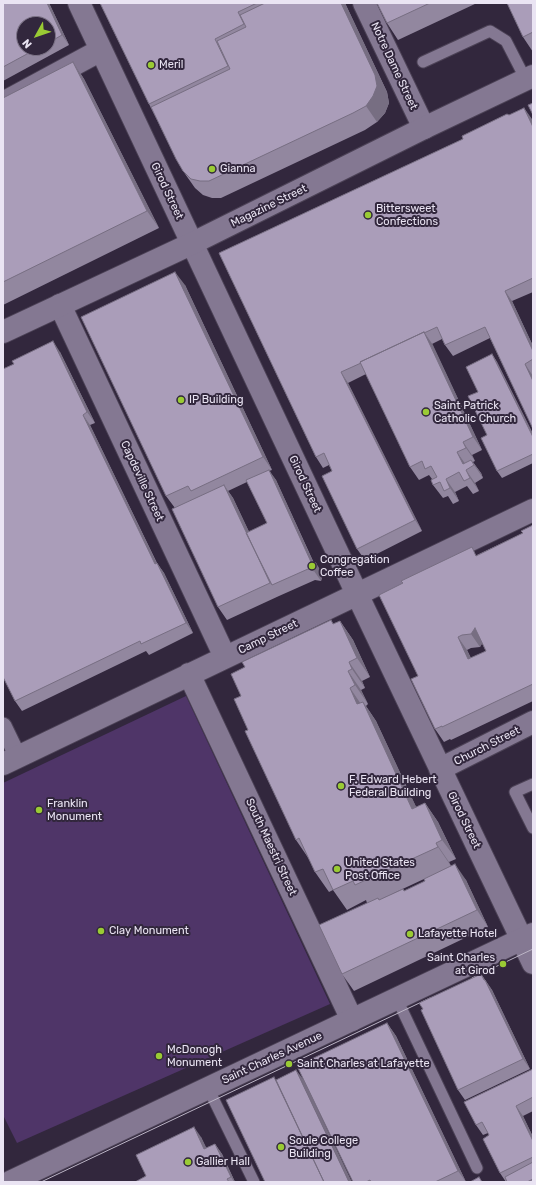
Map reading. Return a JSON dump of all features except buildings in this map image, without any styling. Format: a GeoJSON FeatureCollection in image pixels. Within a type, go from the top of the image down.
{"type":"FeatureCollection","features":[{"type":"Feature","properties":{"kind":"street","name":"Girod Street"},"geometry":{"type":"LineString","coordinates":[[79,3],[191,244],[440,769],[527,937],[533,963]]}},
{"type":"Feature","properties":{"kind":"street","name":"Notre Dame Street"},"geometry":{"type":"LineString","coordinates":[[364,3],[424,128]]}},
{"type":"Feature","properties":{"kind":"street"},"geometry":{"type":"LineString","coordinates":[[3,103],[101,50]]}},
{"type":"Feature","properties":{"kind":"street","name":"Magazine Street"},"geometry":{"type":"LineString","coordinates":[[3,332],[191,244],[424,128],[529,78]]}},
{"type":"Feature","properties":{"kind":"street","name":"Capdeville Street"},"geometry":{"type":"LineString","coordinates":[[60,305],[225,657]]}},
{"type":"Feature","properties":{"kind":"street","name":"Camp Street"},"geometry":{"type":"LineString","coordinates":[[10,760],[533,510]]}},
{"type":"Feature","properties":{"kind":"street","name":"South Maestri Street"},"geometry":{"type":"LineString","coordinates":[[190,674],[352,1020]]}},
{"type":"Feature","properties":{"kind":"street","name":"Church Street"},"geometry":{"type":"LineString","coordinates":[[440,769],[533,722]]}},
{"type":"Feature","properties":{"kind":"street"},"geometry":{"type":"LineString","coordinates":[[3,726],[10,760]]}},
{"type":"Feature","properties":{"kind":"street","name":"Saint Charles Avenue"},"geometry":{"type":"LineString","coordinates":[[10,1182],[527,937]]}},
{"type":"Feature","properties":{"kind":"street"},"geometry":{"type":"LineString","coordinates":[[3,1170],[10,1182]]}},
{"type":"Feature","properties":{"kind":"lane"},"geometry":{"type":"LineString","coordinates":[[423,62],[490,31],[506,41],[529,78]]}},
{"type":"Feature","properties":{"kind":"lane"},"geometry":{"type":"LineString","coordinates":[[533,784],[515,792],[533,828]]}},
{"type":"Feature","properties":{"kind":"lane"},"geometry":{"type":"LineString","coordinates":[[397,999],[477,1168]]}},
{"type":"Feature","properties":{"kind":"lane"},"geometry":{"type":"LineString","coordinates":[[208,1088],[254,1182]]}},
{"type":"Feature","properties":{"kind":"shaded area"},"geometry":{"type":"Polygon","coordinates":[[[186,696],[330,1004],[17,1143],[3,1115],[3,783],[186,696]]]}},
{"type":"Feature","properties":{"kind":"tram line"},"geometry":{"type":"LineString","coordinates":[[472,978],[533,949]]}},
{"type":"Feature","properties":{"kind":"tram line"},"geometry":{"type":"LineString","coordinates":[[41,1182],[430,998]]}},
{"type":"Feature","properties":{"kind":"place","name":"Meril"},"geometry":{"type":"Point","coordinates":[151,65]}},
{"type":"Feature","properties":{"kind":"place","name":"Gianna"},"geometry":{"type":"Point","coordinates":[212,169]}},
{"type":"Feature","properties":{"kind":"place","name":"Bittersweet Confections"},"geometry":{"type":"Point","coordinates":[368,215]}},
{"type":"Feature","properties":{"kind":"place","name":"IP Building"},"geometry":{"type":"Point","coordinates":[181,400]}},
{"type":"Feature","properties":{"kind":"place","name":"Saint Patrick Catholic Church"},"geometry":{"type":"Point","coordinates":[426,412]}},
{"type":"Feature","properties":{"kind":"place","name":"Congregation Coffee"},"geometry":{"type":"Point","coordinates":[312,566]}},
{"type":"Feature","properties":{"kind":"place","name":"F. Edward Hebert Federal Building"},"geometry":{"type":"Point","coordinates":[341,786]}},
{"type":"Feature","properties":{"kind":"place","name":"Franklin Monument"},"geometry":{"type":"Point","coordinates":[39,810]}},
{"type":"Feature","properties":{"kind":"place","name":"United States Post Office"},"geometry":{"type":"Point","coordinates":[337,869]}},
{"type":"Feature","properties":{"kind":"place","name":"Clay Monument"},"geometry":{"type":"Point","coordinates":[101,931]}},
{"type":"Feature","properties":{"kind":"place","name":"Lafayette Hotel"},"geometry":{"type":"Point","coordinates":[410,934]}},
{"type":"Feature","properties":{"kind":"place","name":"Saint Charles at Girod"},"geometry":{"type":"Point","coordinates":[503,964]}},
{"type":"Feature","properties":{"kind":"place","name":"McDonogh Monument"},"geometry":{"type":"Point","coordinates":[159,1056]}},
{"type":"Feature","properties":{"kind":"place","name":"Saint Charles at Lafayette"},"geometry":{"type":"Point","coordinates":[289,1064]}},
{"type":"Feature","properties":{"kind":"place","name":"Soule College Building"},"geometry":{"type":"Point","coordinates":[281,1147]}},
{"type":"Feature","properties":{"kind":"place","name":"Gallier Hall"},"geometry":{"type":"Point","coordinates":[188,1162]}}]}
